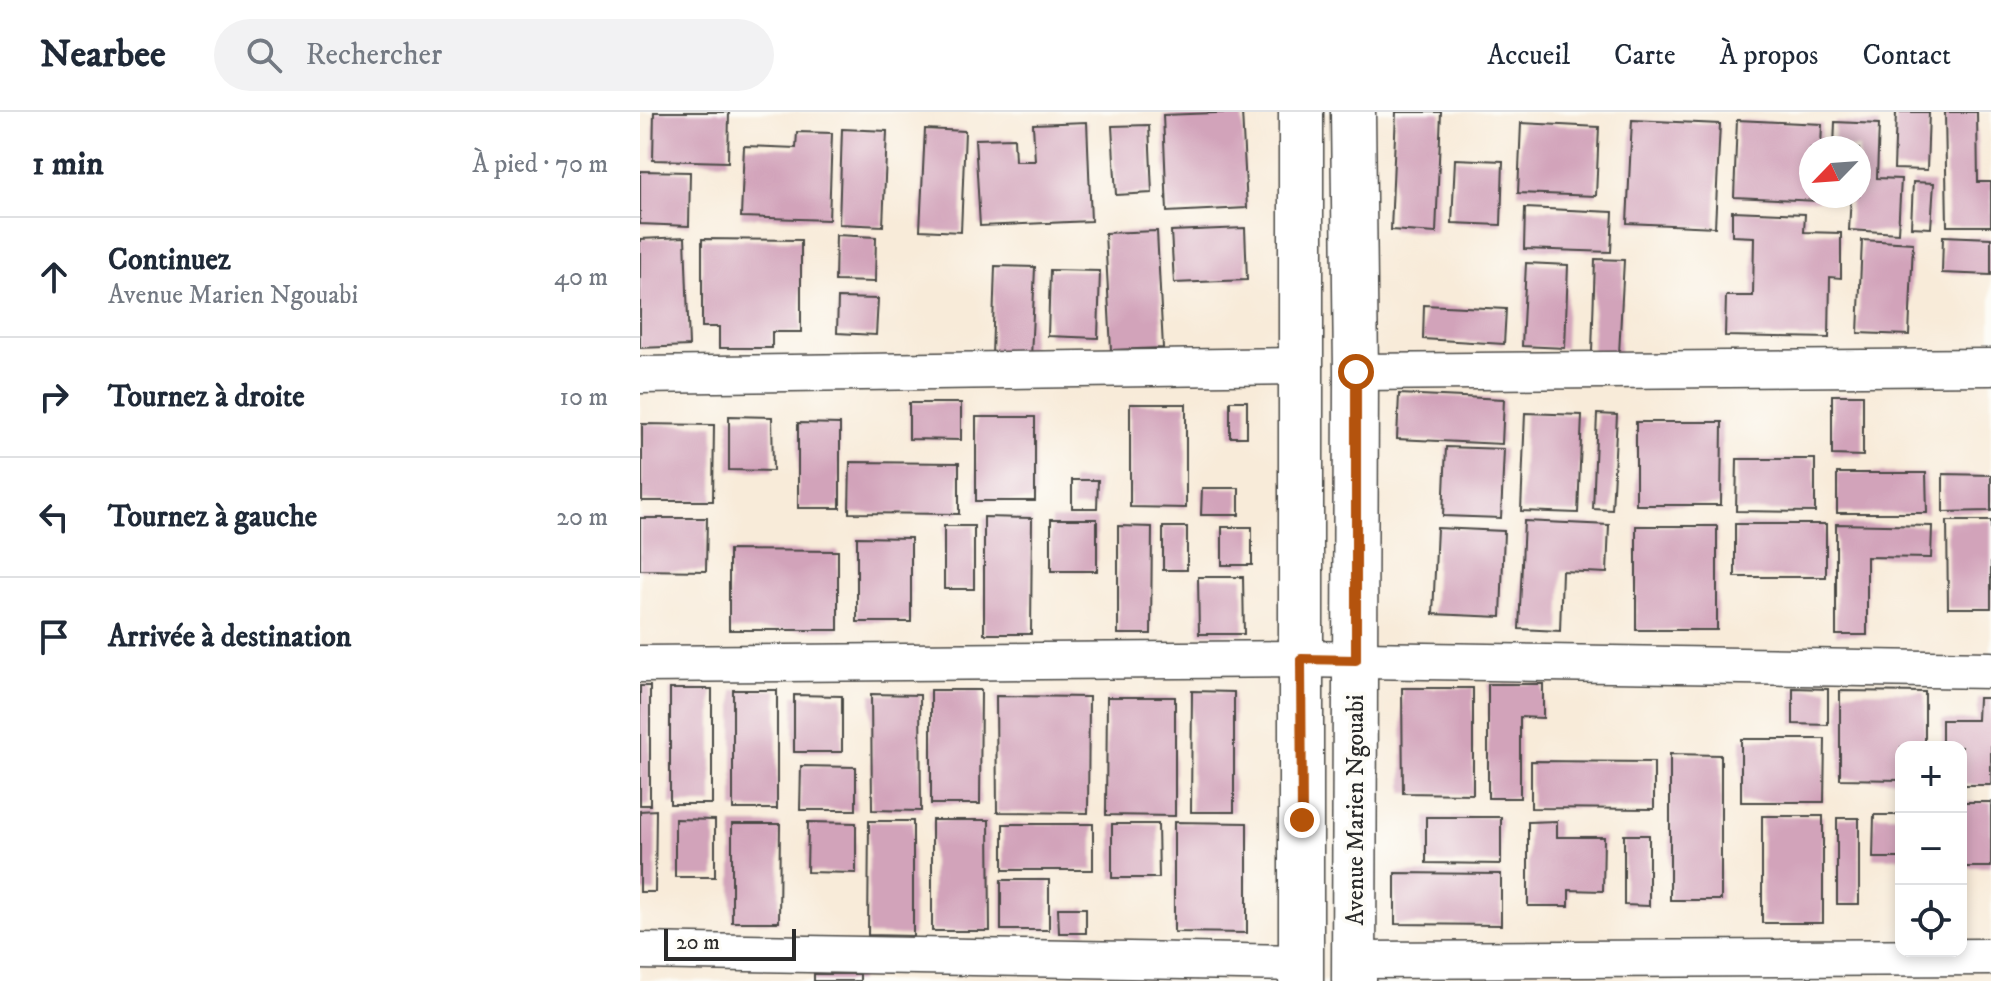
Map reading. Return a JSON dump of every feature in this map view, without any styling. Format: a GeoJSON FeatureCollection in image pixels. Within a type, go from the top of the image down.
{"type":"FeatureCollection","features":[{"type":"Feature","properties":{"kind":"main road"},"geometry":{"type":"LineString","coordinates":[[1301,112],[1301,972]]}},
{"type":"Feature","properties":{"kind":"main road","name":"Avenue Marien Ngouabi"},"geometry":{"type":"LineString","coordinates":[[1353,112],[1356,372],[1354,971]]}},
{"type":"Feature","properties":{"kind":"street"},"geometry":{"type":"LineString","coordinates":[[640,375],[1299,366]]}},
{"type":"Feature","properties":{"kind":"street"},"geometry":{"type":"LineString","coordinates":[[1356,372],[1991,367]]}},
{"type":"Feature","properties":{"kind":"street"},"geometry":{"type":"LineString","coordinates":[[640,664],[1301,659],[1991,670]]}},
{"type":"Feature","properties":{"kind":"street"},"geometry":{"type":"LineString","coordinates":[[640,951],[1301,972]]}},
{"type":"Feature","properties":{"kind":"street"},"geometry":{"type":"LineString","coordinates":[[1354,971],[1991,957]]}},
{"type":"Feature","properties":{"kind":"building"},"geometry":{"type":"Polygon","coordinates":[[[654,112],[729,112],[728,162],[653,160],[654,112]]]}},
{"type":"Feature","properties":{"kind":"building"},"geometry":{"type":"Polygon","coordinates":[[[1242,112],[1247,208],[1167,212],[1163,115],[1242,112]]]}},
{"type":"Feature","properties":{"kind":"building"},"geometry":{"type":"Polygon","coordinates":[[[1396,112],[1441,112],[1436,233],[1391,230],[1396,112]]]}},
{"type":"Feature","properties":{"kind":"building"},"geometry":{"type":"Polygon","coordinates":[[[1896,112],[1929,112],[1927,170],[1894,169],[1896,112]]]}},
{"type":"Feature","properties":{"kind":"building"},"geometry":{"type":"Polygon","coordinates":[[[1945,112],[1977,112],[1978,182],[1991,182],[1991,226],[1947,226],[1945,112]]]}},
{"type":"Feature","properties":{"kind":"building"},"geometry":{"type":"Polygon","coordinates":[[[1632,120],[1720,124],[1715,227],[1627,223],[1632,120]]]}},
{"type":"Feature","properties":{"kind":"building"},"geometry":{"type":"Polygon","coordinates":[[[1737,120],[1822,124],[1822,136],[1799,136],[1799,200],[1734,197],[1737,120]]]}},
{"type":"Feature","properties":{"kind":"building"},"geometry":{"type":"Polygon","coordinates":[[[1087,122],[1091,221],[980,226],[975,139],[1014,138],[1015,161],[1035,161],[1033,124],[1087,122]]]}},
{"type":"Feature","properties":{"kind":"building"},"geometry":{"type":"Polygon","coordinates":[[[1835,122],[1879,124],[1877,178],[1901,179],[1898,233],[1849,230],[1850,208],[1871,208],[1871,136],[1834,136],[1835,122]]]}},
{"type":"Feature","properties":{"kind":"building"},"geometry":{"type":"Polygon","coordinates":[[[1521,123],[1599,127],[1596,196],[1518,193],[1521,123]]]}},
{"type":"Feature","properties":{"kind":"building"},"geometry":{"type":"Polygon","coordinates":[[[1149,125],[1152,193],[1116,195],[1112,126],[1149,125]]]}},
{"type":"Feature","properties":{"kind":"building"},"geometry":{"type":"Polygon","coordinates":[[[842,129],[887,131],[883,226],[839,224],[842,129]]]}},
{"type":"Feature","properties":{"kind":"building"},"geometry":{"type":"Polygon","coordinates":[[[925,129],[965,131],[961,232],[920,230],[925,129]]]}},
{"type":"Feature","properties":{"kind":"building"},"geometry":{"type":"Polygon","coordinates":[[[797,132],[832,133],[829,220],[741,217],[744,146],[796,148],[797,132]]]}},
{"type":"Feature","properties":{"kind":"building"},"geometry":{"type":"Polygon","coordinates":[[[1455,159],[1503,161],[1501,225],[1452,223],[1455,159]]]}},
{"type":"Feature","properties":{"kind":"building"},"geometry":{"type":"Polygon","coordinates":[[[640,171],[690,172],[689,226],[640,224],[640,171]]]}},
{"type":"Feature","properties":{"kind":"building"},"geometry":{"type":"Polygon","coordinates":[[[1913,182],[1934,183],[1931,228],[1911,227],[1913,182]]]}},
{"type":"Feature","properties":{"kind":"building"},"geometry":{"type":"Polygon","coordinates":[[[1525,208],[1613,212],[1611,252],[1524,249],[1525,208]]]}},
{"type":"Feature","properties":{"kind":"building"},"geometry":{"type":"Polygon","coordinates":[[[1732,211],[1805,214],[1804,232],[1841,233],[1841,278],[1830,277],[1829,338],[1725,336],[1726,296],[1753,296],[1754,237],[1732,236],[1732,211]]]}},
{"type":"Feature","properties":{"kind":"building"},"geometry":{"type":"Polygon","coordinates":[[[1245,228],[1247,280],[1174,283],[1171,231],[1245,228]]]}},
{"type":"Feature","properties":{"kind":"building"},"geometry":{"type":"Polygon","coordinates":[[[1157,231],[1163,348],[1111,350],[1105,233],[1157,231]]]}},
{"type":"Feature","properties":{"kind":"building"},"geometry":{"type":"Polygon","coordinates":[[[836,235],[876,237],[875,282],[835,281],[836,235]]]}},
{"type":"Feature","properties":{"kind":"building"},"geometry":{"type":"Polygon","coordinates":[[[1943,236],[1991,238],[1991,275],[1942,273],[1943,236]]]}},
{"type":"Feature","properties":{"kind":"building"},"geometry":{"type":"Polygon","coordinates":[[[685,237],[689,346],[640,348],[640,239],[685,237]]]}},
{"type":"Feature","properties":{"kind":"building"},"geometry":{"type":"Polygon","coordinates":[[[702,239],[801,240],[801,332],[772,332],[772,348],[719,348],[719,327],[702,327],[702,239]]]}},
{"type":"Feature","properties":{"kind":"building"},"geometry":{"type":"Polygon","coordinates":[[[1862,240],[1913,243],[1909,335],[1858,333],[1862,240]]]}},
{"type":"Feature","properties":{"kind":"building"},"geometry":{"type":"Polygon","coordinates":[[[1595,259],[1624,260],[1619,354],[1592,352],[1595,259]]]}},
{"type":"Feature","properties":{"kind":"building"},"geometry":{"type":"Polygon","coordinates":[[[1526,263],[1568,265],[1565,348],[1522,346],[1526,263]]]}},
{"type":"Feature","properties":{"kind":"building"},"geometry":{"type":"Polygon","coordinates":[[[995,266],[1035,267],[1031,358],[992,356],[995,266]]]}},
{"type":"Feature","properties":{"kind":"building"},"geometry":{"type":"Polygon","coordinates":[[[1050,270],[1100,271],[1098,338],[1048,336],[1050,270]]]}},
{"type":"Feature","properties":{"kind":"building"},"geometry":{"type":"Polygon","coordinates":[[[838,298],[878,299],[876,335],[837,333],[838,298]]]}},
{"type":"Feature","properties":{"kind":"building"},"geometry":{"type":"Polygon","coordinates":[[[1424,305],[1506,309],[1504,344],[1423,339],[1424,305]]]}},
{"type":"Feature","properties":{"kind":"building"},"geometry":{"type":"Polygon","coordinates":[[[1399,394],[1504,399],[1502,444],[1397,439],[1399,394]]]}},
{"type":"Feature","properties":{"kind":"building"},"geometry":{"type":"Polygon","coordinates":[[[1832,395],[1863,395],[1863,456],[1832,455],[1832,395]]]}},
{"type":"Feature","properties":{"kind":"building"},"geometry":{"type":"Polygon","coordinates":[[[1230,401],[1247,401],[1247,437],[1230,437],[1230,401]]]}},
{"type":"Feature","properties":{"kind":"building"},"geometry":{"type":"Polygon","coordinates":[[[909,403],[961,403],[961,440],[909,439],[909,403]]]}},
{"type":"Feature","properties":{"kind":"building"},"geometry":{"type":"Polygon","coordinates":[[[1130,404],[1186,404],[1186,508],[1130,507],[1130,404]]]}},
{"type":"Feature","properties":{"kind":"building"},"geometry":{"type":"Polygon","coordinates":[[[1525,413],[1582,415],[1578,513],[1521,511],[1525,413]]]}},
{"type":"Feature","properties":{"kind":"building"},"geometry":{"type":"Polygon","coordinates":[[[1597,414],[1617,415],[1612,510],[1593,509],[1597,414]]]}},
{"type":"Feature","properties":{"kind":"building"},"geometry":{"type":"Polygon","coordinates":[[[729,416],[772,417],[773,471],[729,470],[729,416]]]}},
{"type":"Feature","properties":{"kind":"building"},"geometry":{"type":"Polygon","coordinates":[[[976,417],[1035,417],[1035,501],[976,501],[976,417]]]}},
{"type":"Feature","properties":{"kind":"building"},"geometry":{"type":"Polygon","coordinates":[[[1636,422],[1722,422],[1721,505],[1636,505],[1636,422]]]}},
{"type":"Feature","properties":{"kind":"building"},"geometry":{"type":"Polygon","coordinates":[[[798,423],[840,424],[840,508],[798,508],[798,423]]]}},
{"type":"Feature","properties":{"kind":"building"},"geometry":{"type":"Polygon","coordinates":[[[642,424],[714,425],[713,501],[642,501],[642,424]]]}},
{"type":"Feature","properties":{"kind":"building"},"geometry":{"type":"Polygon","coordinates":[[[1446,447],[1504,449],[1501,518],[1443,516],[1446,447]]]}},
{"type":"Feature","properties":{"kind":"building"},"geometry":{"type":"Polygon","coordinates":[[[1737,459],[1815,459],[1815,512],[1736,511],[1737,459]]]}},
{"type":"Feature","properties":{"kind":"building"},"geometry":{"type":"Polygon","coordinates":[[[850,462],[959,463],[959,514],[849,513],[850,462]]]}},
{"type":"Feature","properties":{"kind":"building"},"geometry":{"type":"Polygon","coordinates":[[[1837,473],[1926,473],[1927,513],[1837,513],[1837,473]]]}},
{"type":"Feature","properties":{"kind":"building"},"geometry":{"type":"Polygon","coordinates":[[[1943,474],[1991,475],[1991,511],[1943,512],[1943,474]]]}},
{"type":"Feature","properties":{"kind":"building"},"geometry":{"type":"Polygon","coordinates":[[[1072,480],[1098,480],[1097,508],[1072,508],[1072,480]]]}},
{"type":"Feature","properties":{"kind":"building"},"geometry":{"type":"Polygon","coordinates":[[[1202,488],[1239,488],[1239,515],[1201,515],[1202,488]]]}},
{"type":"Feature","properties":{"kind":"building"},"geometry":{"type":"Polygon","coordinates":[[[984,517],[1032,518],[1031,634],[984,634],[984,517]]]}},
{"type":"Feature","properties":{"kind":"building"},"geometry":{"type":"Polygon","coordinates":[[[640,518],[707,518],[706,571],[640,570],[640,518]]]}},
{"type":"Feature","properties":{"kind":"building"},"geometry":{"type":"Polygon","coordinates":[[[1051,519],[1097,519],[1097,571],[1051,571],[1051,519]]]}},
{"type":"Feature","properties":{"kind":"building"},"geometry":{"type":"Polygon","coordinates":[[[1524,521],[1609,525],[1607,573],[1562,571],[1560,631],[1519,629],[1524,521]]]}},
{"type":"Feature","properties":{"kind":"building"},"geometry":{"type":"Polygon","coordinates":[[[1947,521],[1991,521],[1991,608],[1948,608],[1947,521]]]}},
{"type":"Feature","properties":{"kind":"building"},"geometry":{"type":"Polygon","coordinates":[[[1735,524],[1826,524],[1826,577],[1735,577],[1735,524]]]}},
{"type":"Feature","properties":{"kind":"building"},"geometry":{"type":"Polygon","coordinates":[[[1836,524],[1932,526],[1931,558],[1867,557],[1867,635],[1836,635],[1836,524]]]}},
{"type":"Feature","properties":{"kind":"building"},"geometry":{"type":"Polygon","coordinates":[[[944,526],[974,526],[974,589],[944,589],[944,526]]]}},
{"type":"Feature","properties":{"kind":"building"},"geometry":{"type":"Polygon","coordinates":[[[1118,526],[1152,527],[1151,634],[1118,634],[1118,526]]]}},
{"type":"Feature","properties":{"kind":"building"},"geometry":{"type":"Polygon","coordinates":[[[1636,526],[1717,526],[1717,630],[1636,630],[1636,526]]]}},
{"type":"Feature","properties":{"kind":"building"},"geometry":{"type":"Polygon","coordinates":[[[1163,527],[1187,527],[1187,570],[1163,570],[1163,527]]]}},
{"type":"Feature","properties":{"kind":"building"},"geometry":{"type":"Polygon","coordinates":[[[1222,527],[1252,527],[1252,565],[1222,565],[1222,527]]]}},
{"type":"Feature","properties":{"kind":"building"},"geometry":{"type":"Polygon","coordinates":[[[1437,528],[1504,531],[1501,617],[1433,614],[1437,528]]]}},
{"type":"Feature","properties":{"kind":"building"},"geometry":{"type":"Polygon","coordinates":[[[857,537],[911,538],[911,622],[857,622],[857,537]]]}},
{"type":"Feature","properties":{"kind":"building"},"geometry":{"type":"Polygon","coordinates":[[[729,550],[838,551],[838,630],[729,630],[729,550]]]}},
{"type":"Feature","properties":{"kind":"building"},"geometry":{"type":"Polygon","coordinates":[[[1198,577],[1243,577],[1244,634],[1199,634],[1198,577]]]}},
{"type":"Feature","properties":{"kind":"building"},"geometry":{"type":"Polygon","coordinates":[[[1488,684],[1543,684],[1543,718],[1520,717],[1520,798],[1488,798],[1488,684]]]}},
{"type":"Feature","properties":{"kind":"building"},"geometry":{"type":"Polygon","coordinates":[[[640,686],[650,686],[650,805],[640,805],[640,686]]]}},
{"type":"Feature","properties":{"kind":"building"},"geometry":{"type":"Polygon","coordinates":[[[1402,688],[1473,688],[1473,794],[1403,793],[1402,688]]]}},
{"type":"Feature","properties":{"kind":"building"},"geometry":{"type":"Polygon","coordinates":[[[1793,688],[1828,689],[1828,725],[1793,724],[1793,688]]]}},
{"type":"Feature","properties":{"kind":"building"},"geometry":{"type":"Polygon","coordinates":[[[670,689],[712,689],[712,804],[670,804],[670,689]]]}},
{"type":"Feature","properties":{"kind":"building"},"geometry":{"type":"Polygon","coordinates":[[[733,690],[777,690],[777,809],[733,809],[733,690]]]}},
{"type":"Feature","properties":{"kind":"building"},"geometry":{"type":"Polygon","coordinates":[[[931,690],[981,690],[980,804],[931,804],[931,690]]]}},
{"type":"Feature","properties":{"kind":"building"},"geometry":{"type":"Polygon","coordinates":[[[1192,691],[1234,692],[1234,812],[1191,812],[1192,691]]]}},
{"type":"Feature","properties":{"kind":"building"},"geometry":{"type":"Polygon","coordinates":[[[1840,691],[1925,692],[1925,741],[1895,741],[1895,780],[1840,779],[1840,691]]]}},
{"type":"Feature","properties":{"kind":"building"},"geometry":{"type":"Polygon","coordinates":[[[871,694],[920,695],[921,811],[872,810],[871,694]]]}},
{"type":"Feature","properties":{"kind":"building"},"geometry":{"type":"Polygon","coordinates":[[[794,695],[842,696],[842,752],[794,752],[794,695]]]}},
{"type":"Feature","properties":{"kind":"building"},"geometry":{"type":"Polygon","coordinates":[[[996,696],[1089,697],[1088,813],[997,812],[996,696]]]}},
{"type":"Feature","properties":{"kind":"building"},"geometry":{"type":"Polygon","coordinates":[[[1107,697],[1175,697],[1175,816],[1106,815],[1107,697]]]}},
{"type":"Feature","properties":{"kind":"building"},"geometry":{"type":"Polygon","coordinates":[[[1978,698],[1991,698],[1991,785],[1967,785],[1967,741],[1942,741],[1942,720],[1977,720],[1978,698]]]}},
{"type":"Feature","properties":{"kind":"building"},"geometry":{"type":"Polygon","coordinates":[[[1741,739],[1825,739],[1824,802],[1741,802],[1741,739]]]}},
{"type":"Feature","properties":{"kind":"building"},"geometry":{"type":"Polygon","coordinates":[[[1670,754],[1721,755],[1721,900],[1670,900],[1670,754]]]}},
{"type":"Feature","properties":{"kind":"building"},"geometry":{"type":"Polygon","coordinates":[[[1531,761],[1654,762],[1654,809],[1531,808],[1531,761]]]}},
{"type":"Feature","properties":{"kind":"building"},"geometry":{"type":"Polygon","coordinates":[[[801,766],[856,767],[856,810],[800,810],[801,766]]]}},
{"type":"Feature","properties":{"kind":"building"},"geometry":{"type":"Polygon","coordinates":[[[1967,802],[1991,802],[1991,867],[1967,867],[1967,802]]]}},
{"type":"Feature","properties":{"kind":"building"},"geometry":{"type":"Polygon","coordinates":[[[656,810],[655,892],[640,892],[640,811],[656,810]]]}},
{"type":"Feature","properties":{"kind":"building"},"geometry":{"type":"Polygon","coordinates":[[[1874,815],[1895,815],[1895,858],[1873,858],[1874,815]]]}},
{"type":"Feature","properties":{"kind":"building"},"geometry":{"type":"Polygon","coordinates":[[[1762,816],[1823,816],[1823,923],[1762,923],[1762,816]]]}},
{"type":"Feature","properties":{"kind":"building"},"geometry":{"type":"Polygon","coordinates":[[[1426,817],[1501,817],[1501,864],[1426,863],[1426,817]]]}},
{"type":"Feature","properties":{"kind":"building"},"geometry":{"type":"Polygon","coordinates":[[[1837,818],[1859,818],[1859,904],[1837,904],[1837,818]]]}},
{"type":"Feature","properties":{"kind":"building"},"geometry":{"type":"Polygon","coordinates":[[[675,819],[715,820],[715,877],[675,877],[675,819]]]}},
{"type":"Feature","properties":{"kind":"building"},"geometry":{"type":"Polygon","coordinates":[[[932,820],[989,820],[990,931],[932,931],[932,820]]]}},
{"type":"Feature","properties":{"kind":"building"},"geometry":{"type":"Polygon","coordinates":[[[869,821],[913,821],[913,936],[868,935],[869,821]]]}},
{"type":"Feature","properties":{"kind":"building"},"geometry":{"type":"Polygon","coordinates":[[[1557,821],[1557,837],[1604,837],[1603,891],[1569,890],[1569,906],[1528,906],[1528,822],[1557,821]]]}},
{"type":"Feature","properties":{"kind":"building"},"geometry":{"type":"Polygon","coordinates":[[[808,822],[856,823],[856,873],[807,872],[808,822]]]}},
{"type":"Feature","properties":{"kind":"building"},"geometry":{"type":"Polygon","coordinates":[[[1174,822],[1247,823],[1247,933],[1174,932],[1174,822]]]}},
{"type":"Feature","properties":{"kind":"building"},"geometry":{"type":"Polygon","coordinates":[[[732,824],[780,824],[779,922],[732,922],[732,824]]]}},
{"type":"Feature","properties":{"kind":"building"},"geometry":{"type":"Polygon","coordinates":[[[1003,824],[1093,824],[1093,870],[1003,870],[1003,824]]]}},
{"type":"Feature","properties":{"kind":"building"},"geometry":{"type":"Polygon","coordinates":[[[1112,824],[1158,824],[1159,878],[1112,878],[1112,824]]]}},
{"type":"Feature","properties":{"kind":"building"},"geometry":{"type":"Polygon","coordinates":[[[1624,835],[1649,835],[1649,906],[1624,905],[1624,835]]]}},
{"type":"Feature","properties":{"kind":"building"},"geometry":{"type":"Polygon","coordinates":[[[1395,873],[1501,874],[1501,925],[1395,924],[1395,873]]]}},
{"type":"Feature","properties":{"kind":"building"},"geometry":{"type":"Polygon","coordinates":[[[1001,880],[1049,880],[1049,930],[1001,930],[1001,880]]]}},
{"type":"Feature","properties":{"kind":"building"},"geometry":{"type":"Polygon","coordinates":[[[1058,908],[1086,908],[1086,933],[1059,933],[1058,908]]]}},
{"type":"Feature","properties":{"kind":"building"},"geometry":{"type":"Polygon","coordinates":[[[814,974],[860,974],[860,981],[814,981],[814,974]]]}},
{"type":"Feature","properties":{"kind":"route"},"geometry":{"type":"LineString","coordinates":[[1302,820],[1301,659],[1356,660],[1356,372]]}}]}
